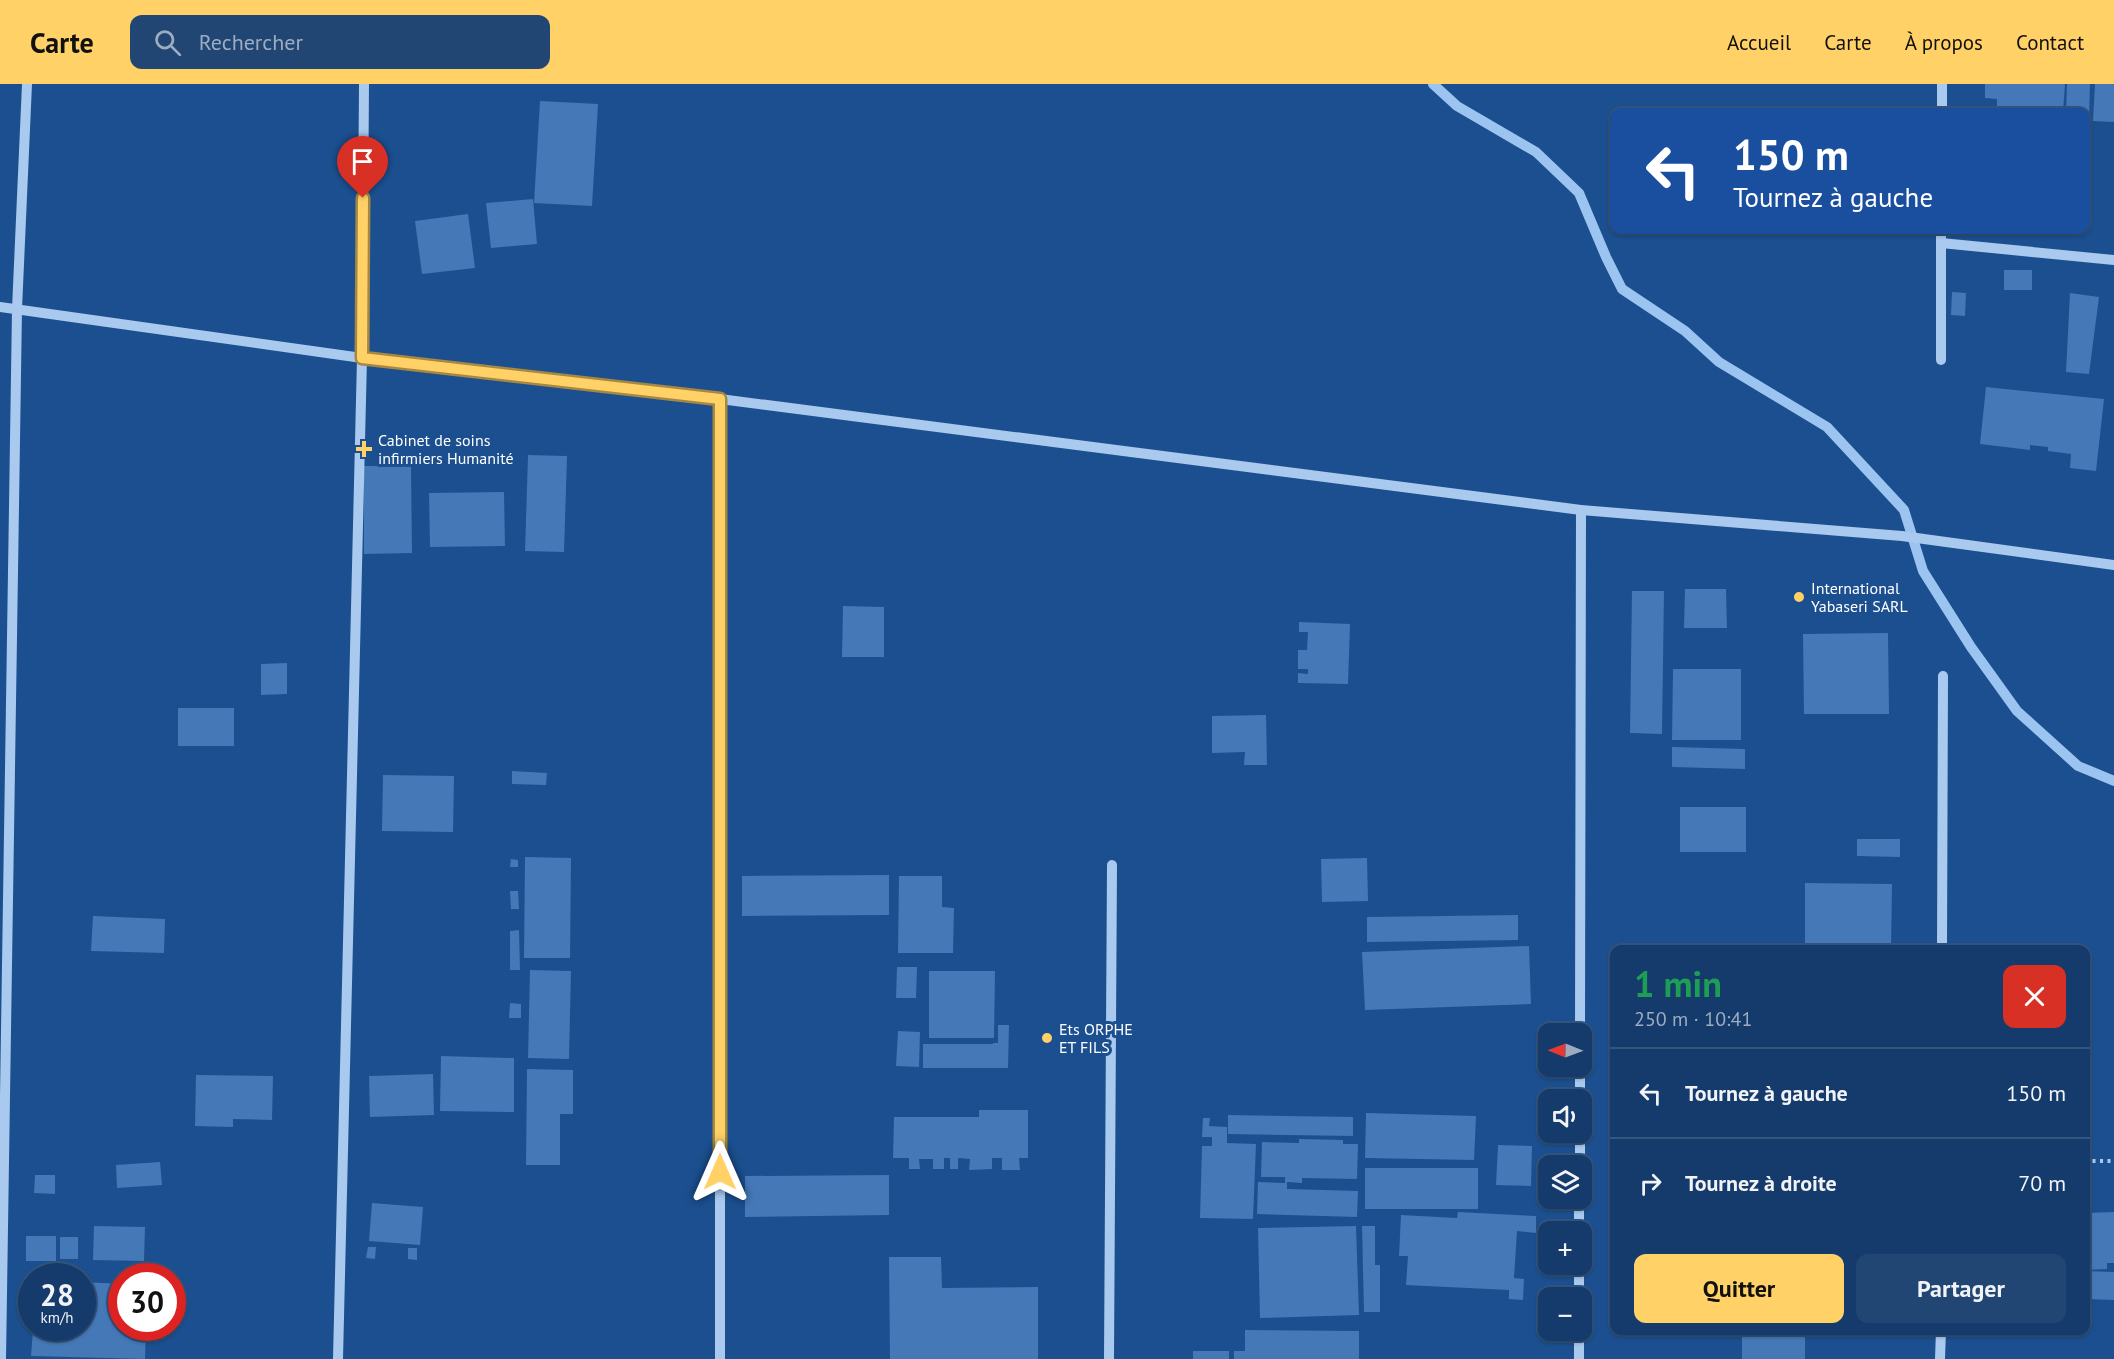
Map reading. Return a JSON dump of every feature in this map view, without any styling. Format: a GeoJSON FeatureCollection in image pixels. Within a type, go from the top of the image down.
{"type":"FeatureCollection","features":[{"type":"Feature","properties":{"kind":"street"},"geometry":{"type":"LineString","coordinates":[[1,1359],[17,309],[27,84]]}},
{"type":"Feature","properties":{"kind":"street"},"geometry":{"type":"LineString","coordinates":[[338,1359],[362,358],[364,84]]}},
{"type":"Feature","properties":{"kind":"street"},"geometry":{"type":"LineString","coordinates":[[1942,84],[1942,108]]}},
{"type":"Feature","properties":{"kind":"street"},"geometry":{"type":"LineString","coordinates":[[1941,234],[1941,360]]}},
{"type":"Feature","properties":{"kind":"street"},"geometry":{"type":"LineString","coordinates":[[1941,243],[2114,260]]}},
{"type":"Feature","properties":{"kind":"street"},"geometry":{"type":"LineString","coordinates":[[0,307],[362,358],[720,399],[1581,510],[1942,540],[2114,565]]}},
{"type":"Feature","properties":{"kind":"street"},"geometry":{"type":"LineString","coordinates":[[720,399],[720,1359]]}},
{"type":"Feature","properties":{"kind":"street"},"geometry":{"type":"LineString","coordinates":[[1580,1023],[1581,510]]}},
{"type":"Feature","properties":{"kind":"street"},"geometry":{"type":"LineString","coordinates":[[1942,945],[1943,676]]}},
{"type":"Feature","properties":{"kind":"street"},"geometry":{"type":"LineString","coordinates":[[1109,1359],[1112,865]]}},
{"type":"Feature","properties":{"kind":"street"},"geometry":{"type":"LineString","coordinates":[[1941,1335],[1941,1359]]}},
{"type":"Feature","properties":{"kind":"street"},"geometry":{"type":"LineString","coordinates":[[1579,1341],[1579,1359]]}},
{"type":"Feature","properties":{"kind":"path"},"geometry":{"type":"LineString","coordinates":[[2090,1161],[2114,1161]]}},
{"type":"Feature","properties":{"kind":"building"},"geometry":{"type":"Polygon","coordinates":[[[1985,84],[2065,84],[2063,108],[1997,108],[1997,99],[1985,98],[1985,84]]]}},
{"type":"Feature","properties":{"kind":"building"},"geometry":{"type":"Polygon","coordinates":[[[2067,84],[2090,84],[2089,108],[2066,108],[2067,84]]]}},
{"type":"Feature","properties":{"kind":"building"},"geometry":{"type":"Polygon","coordinates":[[[2095,84],[2114,84],[2114,122],[2093,121],[2095,84]]]}},
{"type":"Feature","properties":{"kind":"building"},"geometry":{"type":"Polygon","coordinates":[[[540,101],[598,104],[592,206],[534,203],[540,101]]]}},
{"type":"Feature","properties":{"kind":"building"},"geometry":{"type":"Polygon","coordinates":[[[533,199],[537,244],[491,248],[486,203],[533,199]]]}},
{"type":"Feature","properties":{"kind":"building"},"geometry":{"type":"Polygon","coordinates":[[[468,214],[475,268],[422,274],[415,221],[468,214]]]}},
{"type":"Feature","properties":{"kind":"building"},"geometry":{"type":"Polygon","coordinates":[[[2004,270],[2032,270],[2032,290],[2004,290],[2004,270]]]}},
{"type":"Feature","properties":{"kind":"building"},"geometry":{"type":"Polygon","coordinates":[[[1952,292],[1966,293],[1965,316],[1951,315],[1952,292]]]}},
{"type":"Feature","properties":{"kind":"building"},"geometry":{"type":"Polygon","coordinates":[[[2070,293],[2099,297],[2089,374],[2066,372],[2070,293]]]}},
{"type":"Feature","properties":{"kind":"building"},"geometry":{"type":"Polygon","coordinates":[[[1986,387],[2104,399],[2096,471],[2070,468],[2071,454],[2048,451],[2048,447],[2030,445],[2030,450],[1980,444],[1986,387]]]}},
{"type":"Feature","properties":{"kind":"building"},"geometry":{"type":"Polygon","coordinates":[[[528,455],[567,456],[564,552],[525,551],[528,455]]]}},
{"type":"Feature","properties":{"kind":"building"},"geometry":{"type":"Polygon","coordinates":[[[364,466],[411,466],[412,553],[364,554],[364,466]]]}},
{"type":"Feature","properties":{"kind":"building"},"geometry":{"type":"Polygon","coordinates":[[[504,492],[505,546],[430,547],[429,493],[504,492]]]}},
{"type":"Feature","properties":{"kind":"building"},"geometry":{"type":"Polygon","coordinates":[[[1685,589],[1726,589],[1727,628],[1684,628],[1685,589]]]}},
{"type":"Feature","properties":{"kind":"building"},"geometry":{"type":"Polygon","coordinates":[[[1632,591],[1664,591],[1662,734],[1630,733],[1632,591]]]}},
{"type":"Feature","properties":{"kind":"building"},"geometry":{"type":"Polygon","coordinates":[[[843,606],[884,607],[884,657],[842,657],[843,606]]]}},
{"type":"Feature","properties":{"kind":"building"},"geometry":{"type":"Polygon","coordinates":[[[1299,622],[1350,624],[1348,684],[1298,683],[1298,673],[1308,674],[1308,669],[1298,669],[1298,650],[1307,650],[1308,632],[1299,632],[1299,622]]]}},
{"type":"Feature","properties":{"kind":"building"},"geometry":{"type":"Polygon","coordinates":[[[1888,633],[1889,714],[1804,714],[1803,634],[1888,633]]]}},
{"type":"Feature","properties":{"kind":"building"},"geometry":{"type":"Polygon","coordinates":[[[287,663],[287,694],[261,695],[261,664],[287,663]]]}},
{"type":"Feature","properties":{"kind":"building"},"geometry":{"type":"Polygon","coordinates":[[[1673,669],[1741,669],[1741,740],[1672,740],[1673,669]]]}},
{"type":"Feature","properties":{"kind":"building"},"geometry":{"type":"Polygon","coordinates":[[[178,708],[234,708],[234,746],[178,746],[178,708]]]}},
{"type":"Feature","properties":{"kind":"building"},"geometry":{"type":"Polygon","coordinates":[[[1266,715],[1267,765],[1244,765],[1245,752],[1212,753],[1212,716],[1266,715]]]}},
{"type":"Feature","properties":{"kind":"building"},"geometry":{"type":"Polygon","coordinates":[[[1672,747],[1745,749],[1745,769],[1672,767],[1672,747]]]}},
{"type":"Feature","properties":{"kind":"building"},"geometry":{"type":"Polygon","coordinates":[[[512,771],[547,773],[546,785],[512,784],[512,771]]]}},
{"type":"Feature","properties":{"kind":"building"},"geometry":{"type":"Polygon","coordinates":[[[383,775],[454,776],[453,832],[382,831],[383,775]]]}},
{"type":"Feature","properties":{"kind":"building"},"geometry":{"type":"Polygon","coordinates":[[[1680,807],[1746,807],[1746,852],[1680,852],[1680,807]]]}},
{"type":"Feature","properties":{"kind":"building"},"geometry":{"type":"Polygon","coordinates":[[[1857,839],[1900,839],[1900,857],[1857,856],[1857,839]]]}},
{"type":"Feature","properties":{"kind":"building"},"geometry":{"type":"Polygon","coordinates":[[[525,857],[571,858],[570,958],[524,958],[525,857]]]}},
{"type":"Feature","properties":{"kind":"building"},"geometry":{"type":"Polygon","coordinates":[[[1367,858],[1368,901],[1322,902],[1321,859],[1367,858]]]}},
{"type":"Feature","properties":{"kind":"building"},"geometry":{"type":"Polygon","coordinates":[[[511,859],[518,860],[518,867],[510,867],[511,859]]]}},
{"type":"Feature","properties":{"kind":"building"},"geometry":{"type":"Polygon","coordinates":[[[889,875],[889,915],[742,916],[742,876],[889,875]]]}},
{"type":"Feature","properties":{"kind":"building"},"geometry":{"type":"Polygon","coordinates":[[[899,876],[942,876],[942,907],[954,908],[953,953],[898,953],[899,876]]]}},
{"type":"Feature","properties":{"kind":"building"},"geometry":{"type":"Polygon","coordinates":[[[1805,883],[1892,884],[1891,945],[1805,945],[1805,883]]]}},
{"type":"Feature","properties":{"kind":"building"},"geometry":{"type":"Polygon","coordinates":[[[510,891],[518,891],[519,909],[511,909],[510,891]]]}},
{"type":"Feature","properties":{"kind":"building"},"geometry":{"type":"Polygon","coordinates":[[[1518,915],[1518,940],[1367,942],[1367,917],[1518,915]]]}},
{"type":"Feature","properties":{"kind":"building"},"geometry":{"type":"Polygon","coordinates":[[[93,916],[165,919],[164,953],[91,951],[93,916]]]}},
{"type":"Feature","properties":{"kind":"building"},"geometry":{"type":"Polygon","coordinates":[[[519,930],[520,970],[510,970],[510,931],[519,930]]]}},
{"type":"Feature","properties":{"kind":"building"},"geometry":{"type":"Polygon","coordinates":[[[1529,946],[1531,1004],[1365,1010],[1362,952],[1529,946]]]}},
{"type":"Feature","properties":{"kind":"building"},"geometry":{"type":"Polygon","coordinates":[[[897,967],[917,967],[916,998],[896,998],[897,967]]]}},
{"type":"Feature","properties":{"kind":"building"},"geometry":{"type":"Polygon","coordinates":[[[530,970],[571,971],[569,1059],[528,1058],[530,970]]]}},
{"type":"Feature","properties":{"kind":"building"},"geometry":{"type":"Polygon","coordinates":[[[929,971],[995,971],[994,1038],[929,1038],[929,971]]]}},
{"type":"Feature","properties":{"kind":"building"},"geometry":{"type":"Polygon","coordinates":[[[2090,993],[2091,993],[2090,1050],[2090,993]]]}},
{"type":"Feature","properties":{"kind":"building"},"geometry":{"type":"Polygon","coordinates":[[[510,1003],[521,1004],[521,1018],[509,1018],[510,1003]]]}},
{"type":"Feature","properties":{"kind":"building"},"geometry":{"type":"Polygon","coordinates":[[[998,1025],[1009,1025],[1008,1068],[923,1068],[923,1044],[998,1043],[998,1025]]]}},
{"type":"Feature","properties":{"kind":"building"},"geometry":{"type":"Polygon","coordinates":[[[898,1031],[920,1032],[919,1067],[896,1066],[898,1031]]]}},
{"type":"Feature","properties":{"kind":"building"},"geometry":{"type":"Polygon","coordinates":[[[441,1056],[514,1058],[514,1112],[440,1111],[441,1056]]]}},
{"type":"Feature","properties":{"kind":"building"},"geometry":{"type":"Polygon","coordinates":[[[527,1069],[573,1070],[573,1114],[560,1114],[560,1165],[526,1165],[527,1069]]]}},
{"type":"Feature","properties":{"kind":"building"},"geometry":{"type":"Polygon","coordinates":[[[433,1074],[434,1115],[370,1117],[369,1076],[433,1074]]]}},
{"type":"Feature","properties":{"kind":"building"},"geometry":{"type":"Polygon","coordinates":[[[196,1075],[273,1076],[272,1120],[233,1119],[233,1127],[195,1126],[196,1075]]]}},
{"type":"Feature","properties":{"kind":"building"},"geometry":{"type":"Polygon","coordinates":[[[979,1110],[1028,1110],[1028,1158],[1019,1158],[1020,1170],[1002,1170],[1002,1158],[992,1158],[992,1169],[969,1170],[970,1159],[958,1158],[958,1169],[950,1169],[950,1158],[944,1158],[944,1169],[933,1169],[933,1159],[919,1159],[920,1169],[909,1169],[909,1158],[893,1158],[894,1117],[979,1117],[979,1110]]]}},
{"type":"Feature","properties":{"kind":"building"},"geometry":{"type":"Polygon","coordinates":[[[1366,1113],[1476,1116],[1474,1160],[1365,1158],[1366,1113]]]}},
{"type":"Feature","properties":{"kind":"building"},"geometry":{"type":"Polygon","coordinates":[[[1228,1115],[1353,1117],[1353,1136],[1228,1134],[1228,1115]]]}},
{"type":"Feature","properties":{"kind":"building"},"geometry":{"type":"Polygon","coordinates":[[[1203,1118],[1210,1118],[1209,1126],[1227,1127],[1227,1143],[1256,1144],[1253,1219],[1200,1218],[1202,1146],[1212,1146],[1212,1137],[1202,1137],[1203,1118]]]}},
{"type":"Feature","properties":{"kind":"building"},"geometry":{"type":"Polygon","coordinates":[[[1299,1139],[1343,1140],[1343,1144],[1358,1144],[1357,1179],[1302,1178],[1302,1183],[1287,1182],[1287,1189],[1358,1191],[1357,1217],[1257,1214],[1258,1182],[1285,1183],[1285,1177],[1261,1177],[1262,1142],[1299,1143],[1299,1139]]]}},
{"type":"Feature","properties":{"kind":"building"},"geometry":{"type":"Polygon","coordinates":[[[1498,1145],[1532,1146],[1531,1186],[1496,1185],[1498,1145]]]}},
{"type":"Feature","properties":{"kind":"building"},"geometry":{"type":"Polygon","coordinates":[[[160,1162],[162,1185],[117,1188],[116,1165],[160,1162]]]}},
{"type":"Feature","properties":{"kind":"building"},"geometry":{"type":"Polygon","coordinates":[[[1365,1168],[1478,1168],[1478,1209],[1365,1209],[1365,1168]]]}},
{"type":"Feature","properties":{"kind":"building"},"geometry":{"type":"Polygon","coordinates":[[[35,1175],[55,1175],[55,1194],[34,1193],[35,1175]]]}},
{"type":"Feature","properties":{"kind":"building"},"geometry":{"type":"Polygon","coordinates":[[[889,1175],[889,1215],[745,1217],[745,1176],[889,1175]]]}},
{"type":"Feature","properties":{"kind":"building"},"geometry":{"type":"Polygon","coordinates":[[[372,1203],[423,1207],[420,1245],[369,1241],[372,1203]]]}},
{"type":"Feature","properties":{"kind":"building"},"geometry":{"type":"Polygon","coordinates":[[[1458,1212],[1536,1216],[1536,1233],[1517,1231],[1514,1278],[1524,1279],[1523,1300],[1509,1299],[1509,1290],[1406,1285],[1408,1256],[1399,1256],[1401,1215],[1457,1218],[1458,1212]]]}},
{"type":"Feature","properties":{"kind":"building"},"geometry":{"type":"Polygon","coordinates":[[[2114,1212],[2114,1263],[2107,1263],[2107,1269],[2090,1270],[2090,1213],[2114,1212]]]}},
{"type":"Feature","properties":{"kind":"building"},"geometry":{"type":"Polygon","coordinates":[[[94,1226],[145,1227],[144,1261],[93,1260],[94,1226]]]}},
{"type":"Feature","properties":{"kind":"building"},"geometry":{"type":"Polygon","coordinates":[[[1356,1226],[1359,1315],[1260,1318],[1258,1228],[1356,1226]]]}},
{"type":"Feature","properties":{"kind":"building"},"geometry":{"type":"Polygon","coordinates":[[[1362,1226],[1375,1226],[1375,1265],[1380,1265],[1380,1312],[1364,1312],[1362,1226]]]}},
{"type":"Feature","properties":{"kind":"building"},"geometry":{"type":"Polygon","coordinates":[[[26,1236],[56,1236],[56,1261],[26,1261],[26,1236]]]}},
{"type":"Feature","properties":{"kind":"building"},"geometry":{"type":"Polygon","coordinates":[[[60,1237],[78,1237],[78,1259],[60,1259],[60,1237]]]}},
{"type":"Feature","properties":{"kind":"building"},"geometry":{"type":"Polygon","coordinates":[[[368,1247],[376,1247],[375,1259],[366,1258],[368,1247]]]}},
{"type":"Feature","properties":{"kind":"building"},"geometry":{"type":"Polygon","coordinates":[[[408,1248],[417,1248],[417,1260],[408,1259],[408,1248]]]}},
{"type":"Feature","properties":{"kind":"building"},"geometry":{"type":"Polygon","coordinates":[[[889,1257],[941,1257],[942,1288],[1038,1287],[1038,1359],[890,1359],[889,1257]]]}},
{"type":"Feature","properties":{"kind":"building"},"geometry":{"type":"Polygon","coordinates":[[[2090,1271],[2114,1272],[2114,1300],[2090,1299],[2090,1271]]]}},
{"type":"Feature","properties":{"kind":"building"},"geometry":{"type":"Polygon","coordinates":[[[96,1283],[108,1283],[108,1341],[146,1341],[145,1359],[31,1356],[32,1341],[96,1341],[96,1283]]]}},
{"type":"Feature","properties":{"kind":"building"},"geometry":{"type":"Polygon","coordinates":[[[1245,1330],[1359,1331],[1359,1359],[1234,1359],[1234,1351],[1245,1351],[1245,1330]]]}},
{"type":"Feature","properties":{"kind":"building"},"geometry":{"type":"Polygon","coordinates":[[[1742,1335],[1805,1335],[1805,1359],[1742,1359],[1742,1335]]]}},
{"type":"Feature","properties":{"kind":"building"},"geometry":{"type":"Polygon","coordinates":[[[1193,1351],[1229,1351],[1229,1359],[1193,1359],[1193,1351]]]}},
{"type":"Feature","properties":{"kind":"waterway"},"geometry":{"type":"LineString","coordinates":[[1433,84],[1457,106],[1536,152],[1579,193],[1622,289],[1685,331],[1719,362],[1827,427],[1904,510],[1923,571],[1971,647],[2017,711],[2078,766],[2114,781]]}},
{"type":"Feature","properties":{"kind":"place","name":"Cabinet de soins infirmiers Humanité"},"geometry":{"type":"Point","coordinates":[364,449]}},
{"type":"Feature","properties":{"kind":"place","name":"International Yabaseri SARL"},"geometry":{"type":"Point","coordinates":[1799,597]}},
{"type":"Feature","properties":{"kind":"place","name":"Ets ORPHE ET FILS"},"geometry":{"type":"Point","coordinates":[1047,1038]}},
{"type":"Feature","properties":{"kind":"route"},"geometry":{"type":"LineString","coordinates":[[363,198],[362,358],[720,399],[720,1172]]}}]}
